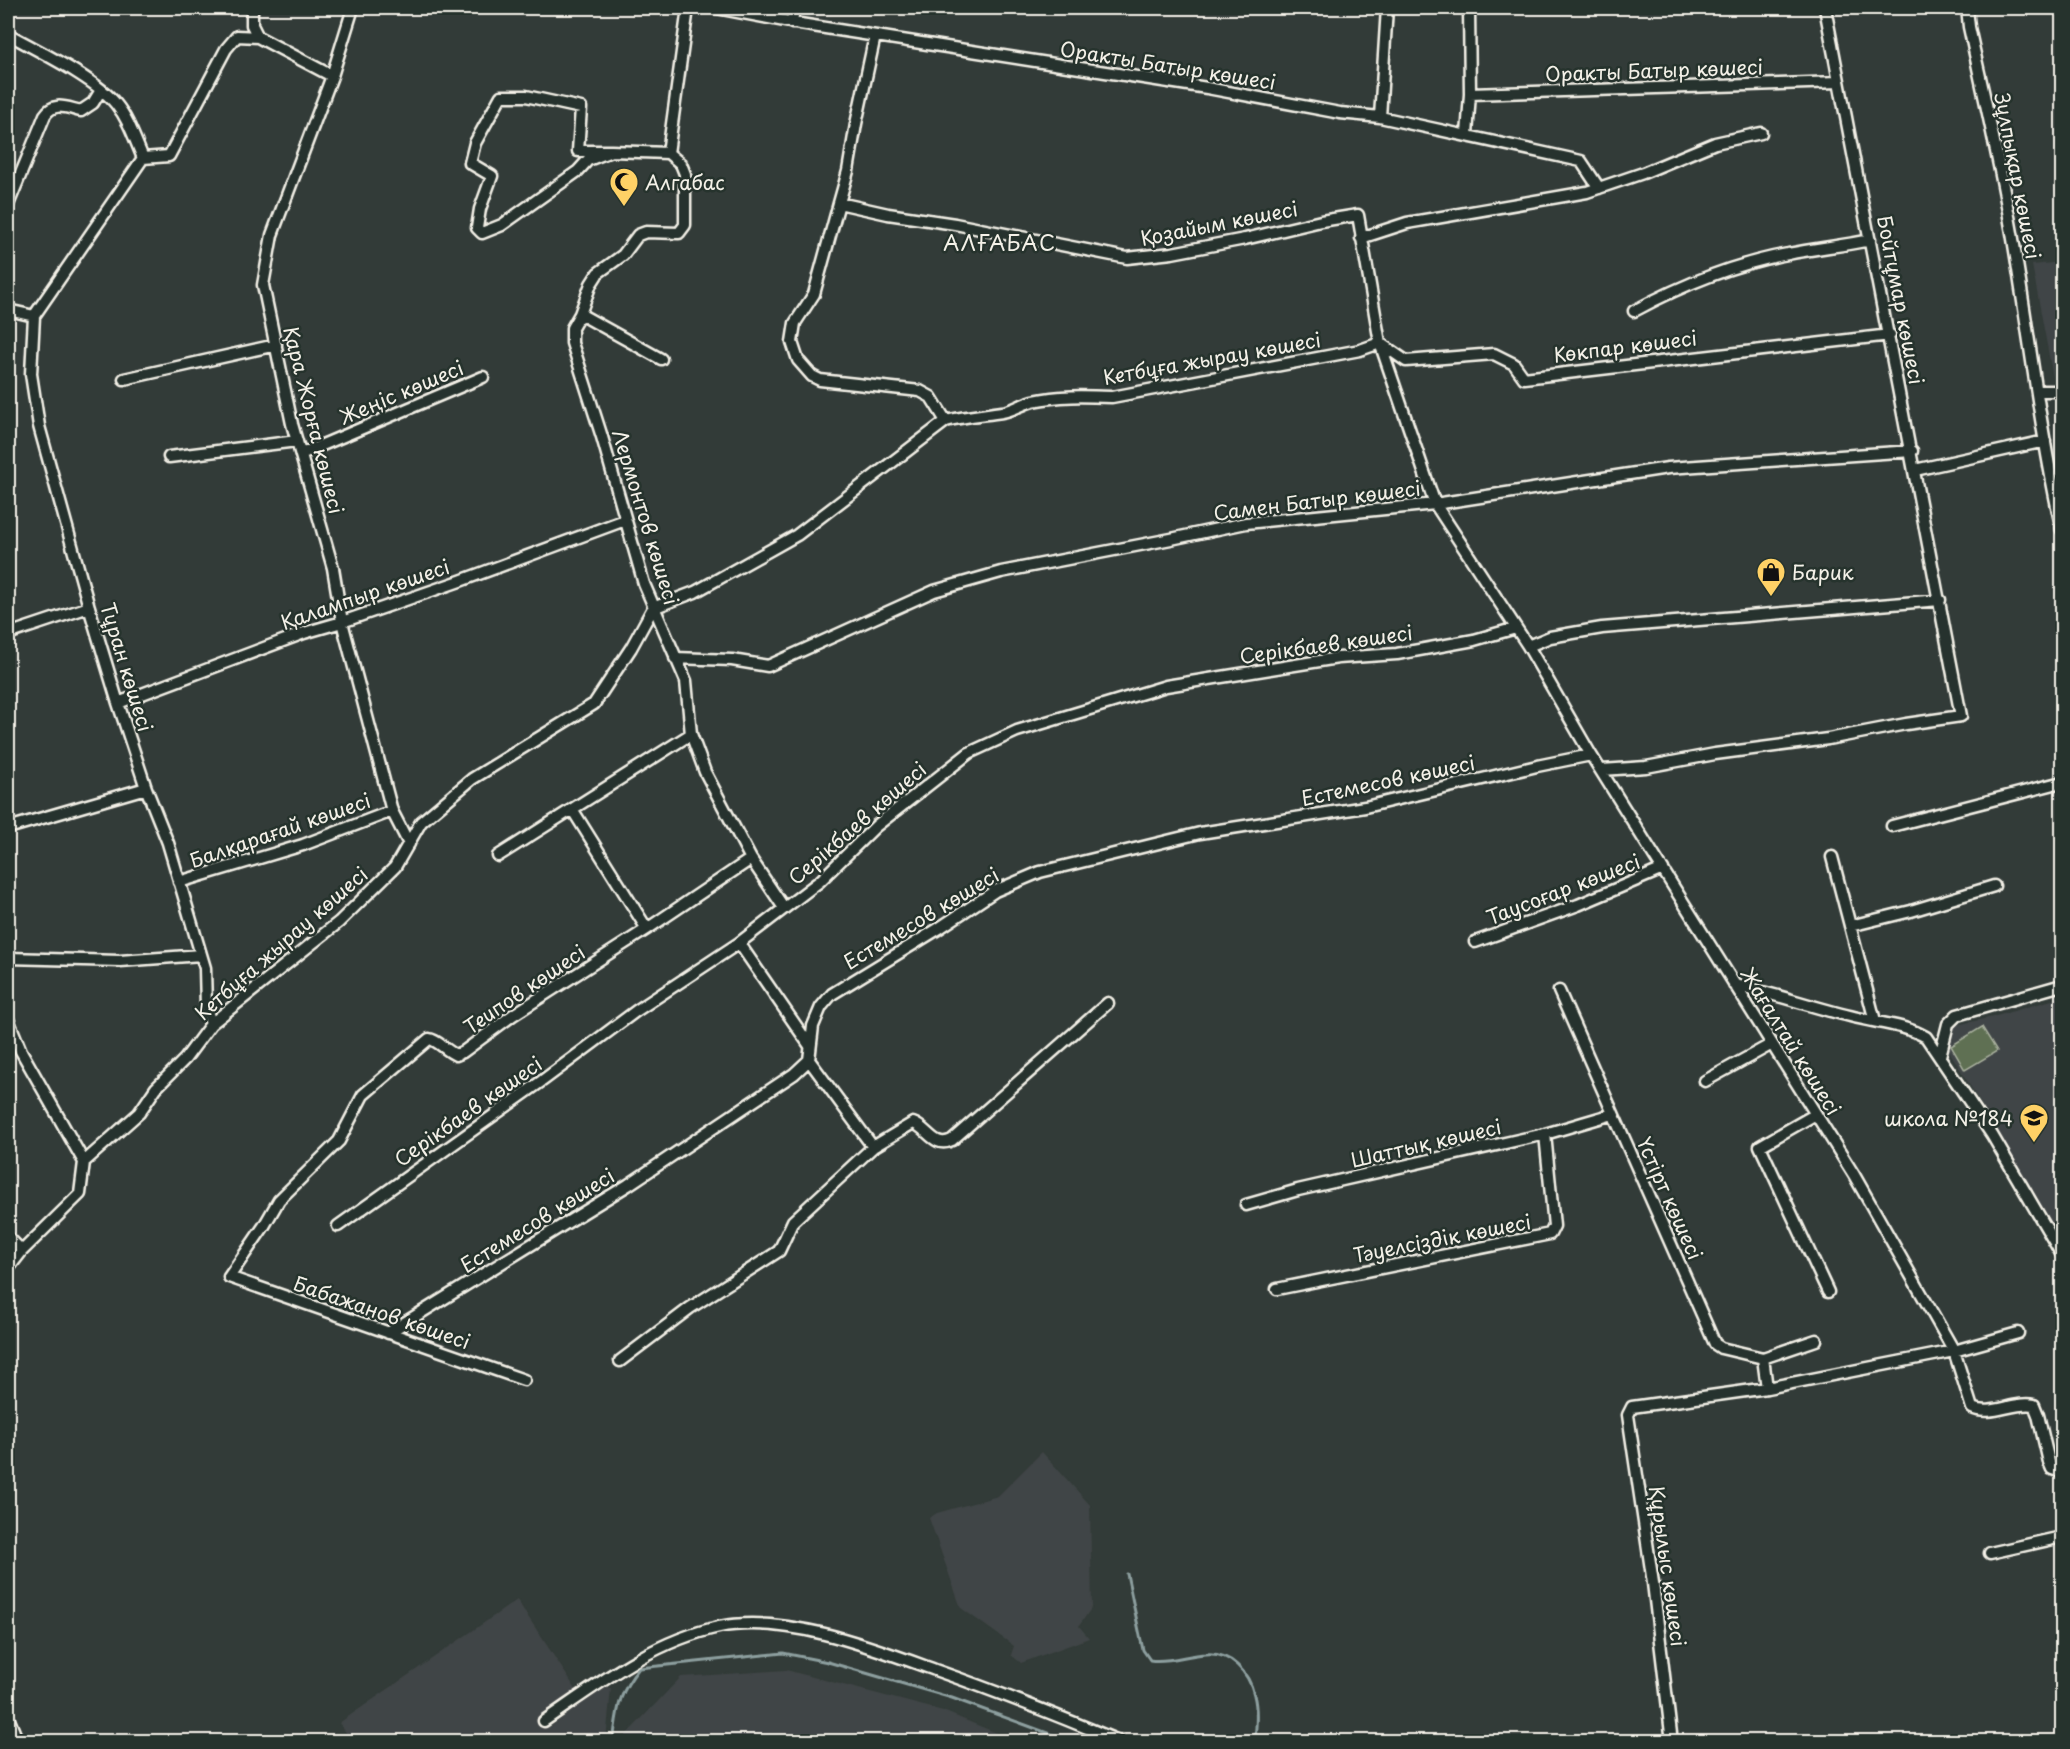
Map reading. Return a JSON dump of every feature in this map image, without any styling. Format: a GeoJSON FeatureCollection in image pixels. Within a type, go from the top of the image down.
{"type":"FeatureCollection","features":[{"type":"Feature","properties":{"kind":"street"},"geometry":{"type":"LineString","coordinates":[[252,8],[252,25],[258,37]]}},
{"type":"Feature","properties":{"kind":"street","name":"Қара Жорға көшесі"},"geometry":{"type":"LineString","coordinates":[[353,8],[332,76],[272,235],[263,285],[297,441],[333,568],[342,622],[392,811],[409,844]]}},
{"type":"Feature","properties":{"kind":"street"},"geometry":{"type":"LineString","coordinates":[[611,151],[588,160],[578,171],[502,225],[482,233],[477,228],[480,209],[492,176],[470,163],[475,143],[501,96],[526,96],[581,108],[578,151],[611,151],[668,153],[688,8]]}},
{"type":"Feature","properties":{"kind":"street","name":"Оракты Батыр көшесі"},"geometry":{"type":"LineString","coordinates":[[716,8],[792,23],[1191,86],[1340,113],[1380,117],[1581,161],[1599,188]]}},
{"type":"Feature","properties":{"kind":"street"},"geometry":{"type":"LineString","coordinates":[[792,23],[794,8]]}},
{"type":"Feature","properties":{"kind":"street"},"geometry":{"type":"LineString","coordinates":[[1380,117],[1387,8]]}},
{"type":"Feature","properties":{"kind":"street"},"geometry":{"type":"LineString","coordinates":[[1467,135],[1470,94],[1468,8]]}},
{"type":"Feature","properties":{"kind":"street","name":"Бойтұмар көшесі"},"geometry":{"type":"LineString","coordinates":[[1602,770],[1646,767],[1715,754],[1828,739],[1961,716],[1826,8]]}},
{"type":"Feature","properties":{"kind":"street","name":"Зұлпықар көшесі"},"geometry":{"type":"LineString","coordinates":[[1967,8],[2010,223],[2044,441],[2062,530]]}},
{"type":"Feature","properties":{"kind":"street"},"geometry":{"type":"LineString","coordinates":[[8,34],[54,59],[101,90],[116,104],[127,121],[143,158]]}},
{"type":"Feature","properties":{"kind":"street"},"geometry":{"type":"LineString","coordinates":[[143,158],[169,156],[226,49],[237,36],[258,37],[332,76]]}},
{"type":"Feature","properties":{"kind":"street"},"geometry":{"type":"LineString","coordinates":[[875,36],[848,171],[814,294],[795,323],[792,342],[798,360],[812,376],[820,380],[920,391],[931,397],[946,421]]}},
{"type":"Feature","properties":{"kind":"street","name":"Оракты Батыр көшесі"},"geometry":{"type":"LineString","coordinates":[[1470,94],[1839,82]]}},
{"type":"Feature","properties":{"kind":"street"},"geometry":{"type":"LineString","coordinates":[[8,205],[49,109],[58,105],[81,111],[93,103],[101,90]]}},
{"type":"Feature","properties":{"kind":"street"},"geometry":{"type":"LineString","coordinates":[[1516,627],[1435,504],[1380,343],[1361,238],[1407,223],[1599,188],[1644,173],[1715,143],[1761,133]]}},
{"type":"Feature","properties":{"kind":"street","name":"Лермонтов көшесі"},"geometry":{"type":"LineString","coordinates":[[668,153],[681,164],[685,174],[685,219],[682,231],[679,233],[646,232],[638,235],[623,255],[598,273],[572,328],[572,344],[653,608],[686,681],[692,734],[705,772],[751,859],[784,908]]}},
{"type":"Feature","properties":{"kind":"street"},"geometry":{"type":"LineString","coordinates":[[8,310],[34,316],[143,158]]}},
{"type":"Feature","properties":{"kind":"street","name":"Қозайым көшесі"},"geometry":{"type":"LineString","coordinates":[[839,203],[1127,258],[1172,253],[1358,215],[1361,238]]}},
{"type":"Feature","properties":{"kind":"street"},"geometry":{"type":"LineString","coordinates":[[1634,311],[1692,283],[1747,264],[1870,240]]}},
{"type":"Feature","properties":{"kind":"street"},"geometry":{"type":"LineString","coordinates":[[580,314],[661,359]]}},
{"type":"Feature","properties":{"kind":"street","name":"Тұран көшесі"},"geometry":{"type":"LineString","coordinates":[[34,316],[31,374],[39,426],[89,608],[118,703],[146,788],[168,843],[205,968],[206,1007],[211,1024]]}},
{"type":"Feature","properties":{"kind":"street","name":"Көкпар көшесі"},"geometry":{"type":"LineString","coordinates":[[1380,343],[1406,361],[1494,354],[1515,364],[1524,378],[1890,335]]}},
{"type":"Feature","properties":{"kind":"street","name":"Кетбұға жырау көшесі"},"geometry":{"type":"LineString","coordinates":[[84,1162],[140,1113],[156,1088],[185,1059],[211,1024],[339,921],[395,867],[421,822],[472,779],[594,704],[631,648],[653,608],[695,592],[797,535],[946,421],[966,415],[1004,412],[1031,402],[1051,398],[1112,397],[1360,350],[1380,343]]}},
{"type":"Feature","properties":{"kind":"street"},"geometry":{"type":"LineString","coordinates":[[124,380],[276,345]]}},
{"type":"Feature","properties":{"kind":"street","name":"Жеңіс көшесі"},"geometry":{"type":"LineString","coordinates":[[301,454],[483,376]]}},
{"type":"Feature","properties":{"kind":"street"},"geometry":{"type":"LineString","coordinates":[[2037,391],[2062,391]]}},
{"type":"Feature","properties":{"kind":"street"},"geometry":{"type":"LineString","coordinates":[[169,458],[297,441]]}},
{"type":"Feature","properties":{"kind":"street"},"geometry":{"type":"LineString","coordinates":[[1915,470],[2044,441]]}},
{"type":"Feature","properties":{"kind":"street","name":"Самен Батыр көшесі"},"geometry":{"type":"LineString","coordinates":[[675,658],[732,660],[768,666],[934,591],[1001,572],[1246,523],[1435,504],[1668,468],[1912,451]]}},
{"type":"Feature","properties":{"kind":"street","name":"Қалампыр көшесі"},"geometry":{"type":"LineString","coordinates":[[118,703],[304,633],[342,622],[625,520]]}},
{"type":"Feature","properties":{"kind":"street"},"geometry":{"type":"LineString","coordinates":[[1528,646],[1550,637],[1602,628],[1940,600]]}},
{"type":"Feature","properties":{"kind":"street"},"geometry":{"type":"LineString","coordinates":[[8,634],[89,608]]}},
{"type":"Feature","properties":{"kind":"street","name":"Жағалтай көшесі"},"geometry":{"type":"LineString","coordinates":[[1516,627],[1590,755],[1602,770],[1854,1175],[1954,1351],[1972,1408],[1978,1411],[2027,1404],[2034,1406],[2049,1462],[2052,1469],[2062,1472]]}},
{"type":"Feature","properties":{"kind":"street","name":"Серікбаев көшесі"},"geometry":{"type":"LineString","coordinates":[[338,1226],[636,1011],[739,943],[820,881],[876,826],[969,753],[1017,731],[1166,686],[1338,658],[1397,654],[1474,640],[1516,627]]}},
{"type":"Feature","properties":{"kind":"street"},"geometry":{"type":"LineString","coordinates":[[498,856],[692,734]]}},
{"type":"Feature","properties":{"kind":"street","name":"Естемесов көшесі"},"geometry":{"type":"LineString","coordinates":[[388,1333],[628,1185],[794,1074],[808,1060],[813,1026],[821,1007],[831,994],[938,929],[995,891],[1040,872],[1200,834],[1365,807],[1590,755]]}},
{"type":"Feature","properties":{"kind":"street"},"geometry":{"type":"LineString","coordinates":[[1892,826],[2062,782]]}},
{"type":"Feature","properties":{"kind":"street"},"geometry":{"type":"LineString","coordinates":[[8,828],[146,788]]}},
{"type":"Feature","properties":{"kind":"street"},"geometry":{"type":"LineString","coordinates":[[572,809],[647,929]]}},
{"type":"Feature","properties":{"kind":"street","name":"Балқарағай көшесі"},"geometry":{"type":"LineString","coordinates":[[179,882],[303,845],[392,811]]}},
{"type":"Feature","properties":{"kind":"street"},"geometry":{"type":"LineString","coordinates":[[1832,857],[1875,1021]]}},
{"type":"Feature","properties":{"kind":"street","name":"Теипов көшесі"},"geometry":{"type":"LineString","coordinates":[[229,1277],[279,1200],[339,1141],[363,1095],[429,1039],[434,1040],[448,1052],[456,1055],[463,1052],[513,1015],[751,859]]}},
{"type":"Feature","properties":{"kind":"street","name":"Тауcоғар көшесі"},"geometry":{"type":"LineString","coordinates":[[1475,942],[1578,905],[1663,869]]}},
{"type":"Feature","properties":{"kind":"street"},"geometry":{"type":"LineString","coordinates":[[1850,926],[1911,911],[1994,886]]}},
{"type":"Feature","properties":{"kind":"street"},"geometry":{"type":"LineString","coordinates":[[739,943],[810,1046]]}},
{"type":"Feature","properties":{"kind":"street"},"geometry":{"type":"LineString","coordinates":[[8,958],[120,961],[201,955]]}},
{"type":"Feature","properties":{"kind":"street"},"geometry":{"type":"LineString","coordinates":[[1734,985],[1912,1029],[1926,1037],[1992,1135],[2062,1255]]}},
{"type":"Feature","properties":{"kind":"street"},"geometry":{"type":"LineString","coordinates":[[1940,1056],[1948,1024],[1957,1015],[2062,985]]}},
{"type":"Feature","properties":{"kind":"street","name":"Үстірт көшесі"},"geometry":{"type":"LineString","coordinates":[[1559,992],[1715,1344],[1721,1348],[1763,1358]]}},
{"type":"Feature","properties":{"kind":"street"},"geometry":{"type":"LineString","coordinates":[[620,1361],[690,1308],[779,1251],[793,1221],[873,1147],[913,1123],[918,1124],[937,1142],[948,1143],[1108,1003]]}},
{"type":"Feature","properties":{"kind":"street"},"geometry":{"type":"LineString","coordinates":[[8,1019],[21,1051],[84,1162],[80,1194],[22,1251],[8,1269]]}},
{"type":"Feature","properties":{"kind":"street"},"geometry":{"type":"LineString","coordinates":[[1705,1081],[1772,1044]]}},
{"type":"Feature","properties":{"kind":"street"},"geometry":{"type":"LineString","coordinates":[[808,1060],[873,1147]]}},
{"type":"Feature","properties":{"kind":"street","name":"Шаттық көшесі"},"geometry":{"type":"LineString","coordinates":[[1246,1205],[1298,1190],[1545,1134],[1613,1114]]}},
{"type":"Feature","properties":{"kind":"street"},"geometry":{"type":"LineString","coordinates":[[1816,1114],[1760,1146],[1828,1292]]}},
{"type":"Feature","properties":{"kind":"street","name":"Тәуелсіздік көшесі"},"geometry":{"type":"LineString","coordinates":[[1276,1289],[1550,1234],[1554,1226],[1545,1134]]}},
{"type":"Feature","properties":{"kind":"street"},"geometry":{"type":"LineString","coordinates":[[8,1237],[22,1251]]}},
{"type":"Feature","properties":{"kind":"street","name":"Бабажанов көшесі"},"geometry":{"type":"LineString","coordinates":[[229,1277],[524,1380]]}},
{"type":"Feature","properties":{"kind":"street"},"geometry":{"type":"LineString","coordinates":[[1816,1340],[1763,1358],[1767,1388],[1954,1351],[2018,1333]]}},
{"type":"Feature","properties":{"kind":"street","name":"Құрылыс көшесі"},"geometry":{"type":"LineString","coordinates":[[1672,1742],[1653,1583],[1628,1415],[1632,1407],[1767,1388]]}},
{"type":"Feature","properties":{"kind":"street"},"geometry":{"type":"LineString","coordinates":[[1990,1553],[2062,1537]]}},
{"type":"Feature","properties":{"kind":"street"},"geometry":{"type":"LineString","coordinates":[[544,1721],[643,1655],[692,1635],[720,1627],[748,1625],[809,1631],[859,1644],[1009,1696],[1121,1742]]}},
{"type":"Feature","properties":{"kind":"street"},"geometry":{"type":"LineString","coordinates":[[8,1717],[18,1742]]}},
{"type":"Feature","properties":{"kind":"street"},"geometry":{"type":"LineString","coordinates":[[8,1737],[11,1742]]}},
{"type":"Feature","properties":{"kind":"shaded area"},"geometry":{"type":"Polygon","coordinates":[[[2062,262],[2062,387],[2055,388],[2032,265],[2062,262]]]}},
{"type":"Feature","properties":{"kind":"shaded area","name":"школа №184"},"geometry":{"type":"Polygon","coordinates":[[[2062,997],[2062,1240],[1948,1049],[1952,1026],[2062,997]]]}},
{"type":"Feature","properties":{"kind":"shaded area"},"geometry":{"type":"Polygon","coordinates":[[[1042,1452],[1090,1505],[1092,1607],[1079,1626],[1089,1638],[1021,1663],[1011,1655],[1014,1646],[961,1608],[929,1518],[937,1513],[998,1496],[1042,1452]]]}},
{"type":"Feature","properties":{"kind":"shaded area"},"geometry":{"type":"Polygon","coordinates":[[[517,1600],[577,1691],[540,1716],[550,1727],[603,1688],[611,1688],[606,1741],[352,1741],[339,1723],[517,1600]]]}},
{"type":"Feature","properties":{"kind":"shaded area"},"geometry":{"type":"Polygon","coordinates":[[[786,1670],[943,1711],[1016,1741],[625,1741],[624,1737],[681,1677],[786,1670]]]}},
{"type":"Feature","properties":{"kind":"green space"},"geometry":{"type":"Polygon","coordinates":[[[1982,1027],[1997,1051],[1965,1070],[1951,1046],[1982,1027]]]}},
{"type":"Feature","properties":{"kind":"waterway"},"geometry":{"type":"LineString","coordinates":[[1127,1574],[1143,1650],[1150,1660],[1215,1654],[1237,1665],[1248,1679],[1254,1695],[1255,1742]]}},
{"type":"Feature","properties":{"kind":"waterway"},"geometry":{"type":"LineString","coordinates":[[613,1742],[622,1695],[639,1668],[783,1653],[828,1662],[952,1698],[1072,1742]]}},
{"type":"Feature","properties":{"kind":"place","name":"Алгабас"},"geometry":{"type":"Point","coordinates":[624,208]}},
{"type":"Feature","properties":{"kind":"place","name":"Барик"},"geometry":{"type":"Point","coordinates":[1771,598]}},
{"type":"Feature","properties":{"kind":"place","name":"школа №184"},"geometry":{"type":"Point","coordinates":[2034,1144]}},
{"type":"Feature","properties":{"kind":"district","name":"АЛҒАБАС"},"geometry":{"type":"Point","coordinates":[1000,242]}}]}
